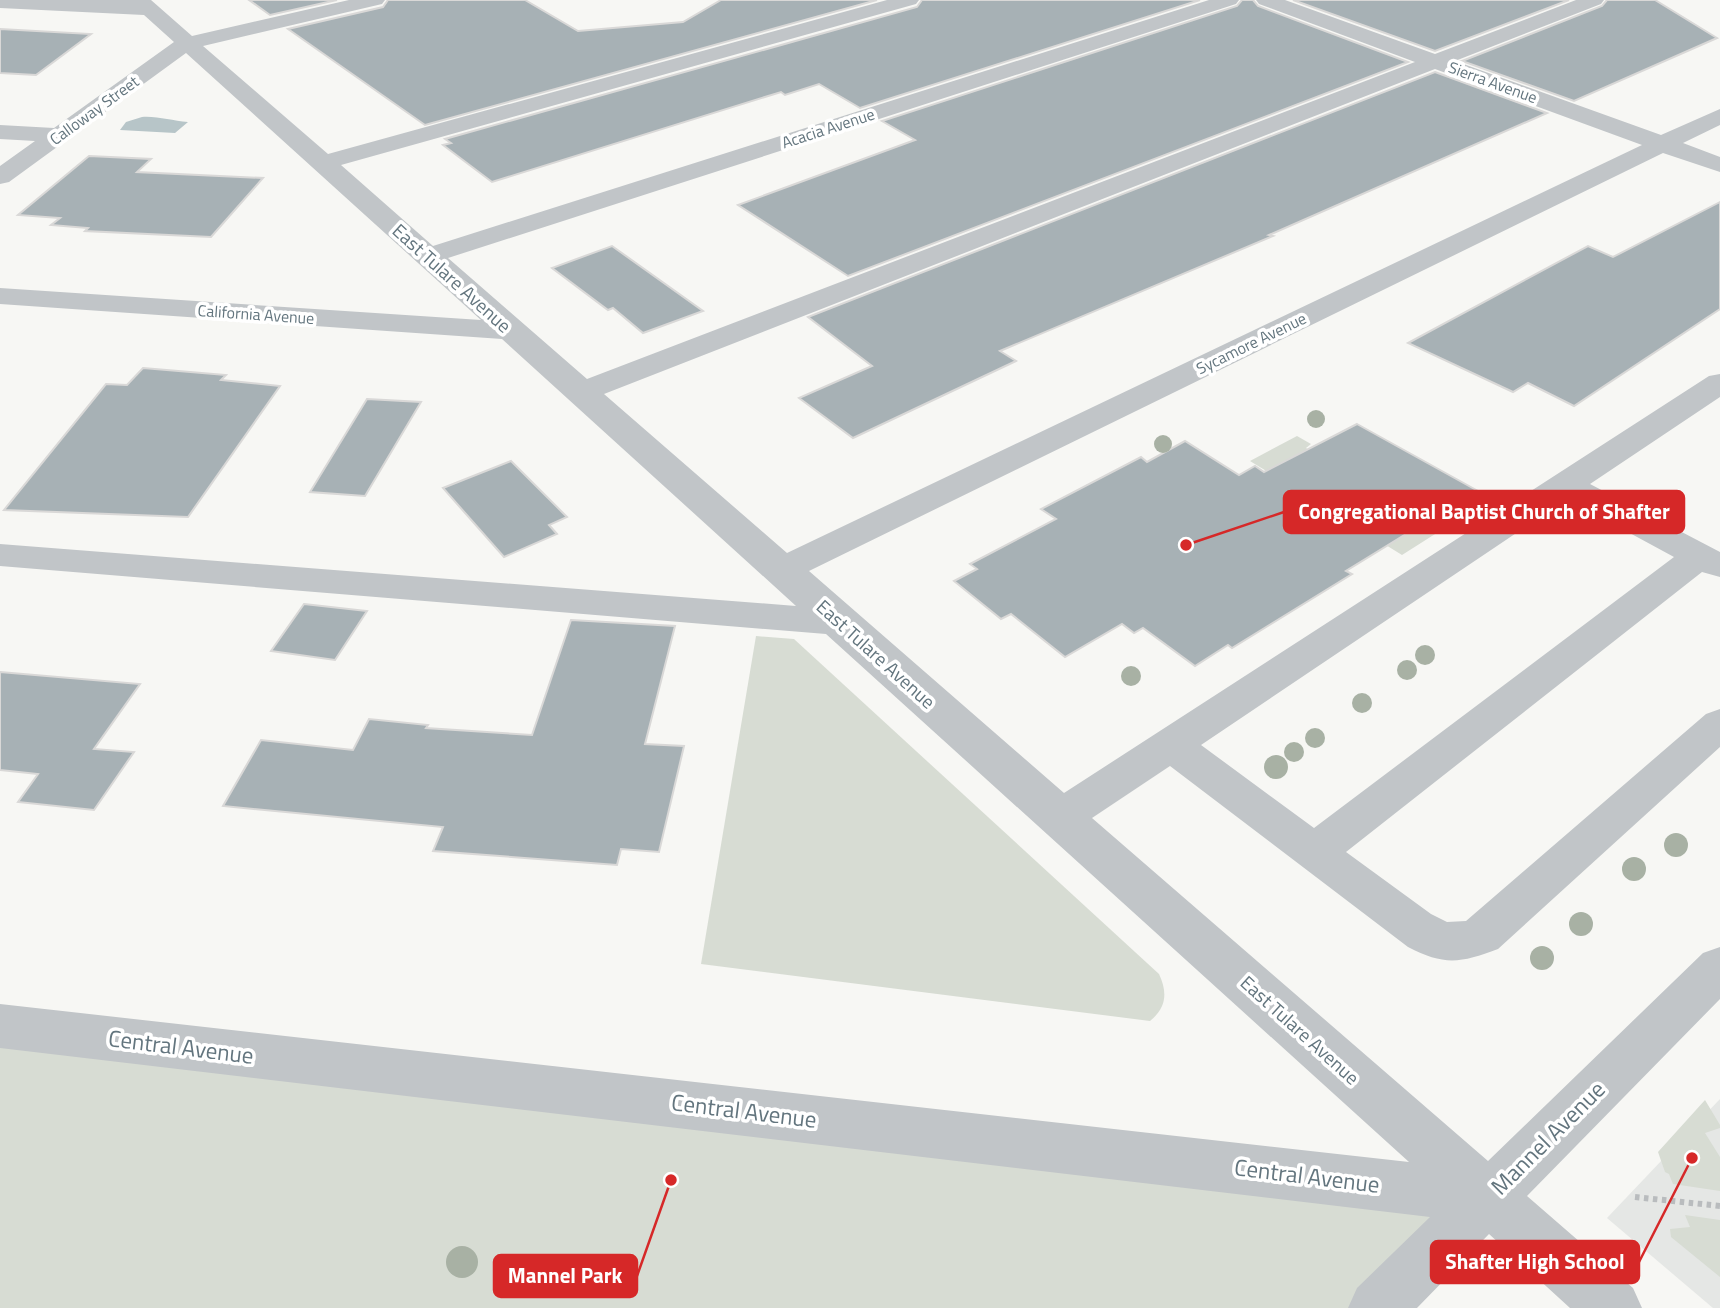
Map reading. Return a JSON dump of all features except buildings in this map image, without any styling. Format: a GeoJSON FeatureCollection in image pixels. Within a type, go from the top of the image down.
{"type":"FeatureCollection","features":[{"type":"Feature","properties":{"kind":"street"},"geometry":{"type":"LineString","coordinates":[[187,43],[375,0]]}},
{"type":"Feature","properties":{"kind":"street"},"geometry":{"type":"LineString","coordinates":[[323,163],[909,0]]}},
{"type":"Feature","properties":{"kind":"street","name":"Acacia Avenue"},"geometry":{"type":"LineString","coordinates":[[428,256],[1229,0]]}},
{"type":"Feature","properties":{"kind":"street","name":"Sierra Avenue"},"geometry":{"type":"LineString","coordinates":[[1266,0],[1720,165]]}},
{"type":"Feature","properties":{"kind":"street"},"geometry":{"type":"LineString","coordinates":[[580,392],[1594,0]]}},
{"type":"Feature","properties":{"kind":"street"},"geometry":{"type":"LineString","coordinates":[[0,2],[145,5]]}},
{"type":"Feature","properties":{"kind":"street","name":"East Tulare Avenue"},"geometry":{"type":"LineString","coordinates":[[145,5],[1613,1308]]}},
{"type":"Feature","properties":{"kind":"street","name":"Calloway Street"},"geometry":{"type":"LineString","coordinates":[[0,177],[187,43]]}},
{"type":"Feature","properties":{"kind":"street","name":"Sycamore Avenue"},"geometry":{"type":"LineString","coordinates":[[782,570],[1720,116]]}},
{"type":"Feature","properties":{"kind":"street"},"geometry":{"type":"LineString","coordinates":[[0,132],[59,135]]}},
{"type":"Feature","properties":{"kind":"street","name":"California Avenue"},"geometry":{"type":"LineString","coordinates":[[0,296],[512,331]]}},
{"type":"Feature","properties":{"kind":"street"},"geometry":{"type":"LineString","coordinates":[[1061,817],[1720,383]]}},
{"type":"Feature","properties":{"kind":"street"},"geometry":{"type":"LineString","coordinates":[[1314,852],[1710,561],[1566,485]]}},
{"type":"Feature","properties":{"kind":"street"},"geometry":{"type":"LineString","coordinates":[[0,555],[842,622]]}},
{"type":"Feature","properties":{"kind":"street"},"geometry":{"type":"LineString","coordinates":[[1171,745],[1415,928],[1440,942],[1463,943],[1482,935],[1720,724]]}},
{"type":"Feature","properties":{"kind":"street","name":"Mannel Avenue"},"geometry":{"type":"LineString","coordinates":[[1377,1308],[1720,967]]}},
{"type":"Feature","properties":{"kind":"street","name":"Central Avenue"},"geometry":{"type":"LineString","coordinates":[[0,1026],[1488,1197]]}},
{"type":"Feature","properties":{"kind":"path"},"geometry":{"type":"LineString","coordinates":[[1635,1197],[1720,1206]]}},
{"type":"Feature","properties":{"kind":"shaded area"},"geometry":{"type":"Polygon","coordinates":[[[142,117],[188,122],[175,133],[120,130],[126,122],[142,117]]]}},
{"type":"Feature","properties":{"kind":"shaded area"},"geometry":{"type":"Polygon","coordinates":[[[1297,436],[1311,444],[1306,448],[1443,529],[1402,555],[1250,461],[1297,436]]]}},
{"type":"Feature","properties":{"kind":"shaded area"},"geometry":{"type":"Polygon","coordinates":[[[756,636],[794,639],[1159,974],[1164,988],[1164,1000],[1155,1016],[1150,1021],[701,964],[756,636]]]}},
{"type":"Feature","properties":{"kind":"shaded area"},"geometry":{"type":"Polygon","coordinates":[[[0,1026],[1488,1197],[1377,1308],[0,1308],[0,1026]]]}},
{"type":"Feature","properties":{"kind":"shaded area"},"geometry":{"type":"Polygon","coordinates":[[[1720,1099],[1720,1308],[1713,1308],[1607,1218],[1720,1099]]]}},
{"type":"Feature","properties":{"kind":"shaded area"},"geometry":{"type":"Polygon","coordinates":[[[1705,1100],[1720,1125],[1720,1128],[1705,1133],[1720,1157],[1720,1191],[1673,1184],[1669,1174],[1665,1172],[1658,1152],[1705,1100]]]}},
{"type":"Feature","properties":{"kind":"shaded area"},"geometry":{"type":"Polygon","coordinates":[[[1685,1215],[1720,1220],[1720,1277],[1671,1237],[1670,1229],[1690,1227],[1685,1215]]]}},
{"type":"Feature","properties":{"kind":"place","name":"Congregational Baptist Church of Shafter"},"geometry":{"type":"Point","coordinates":[1186,545]}},
{"type":"Feature","properties":{"kind":"place","name":"Shafter High School"},"geometry":{"type":"Point","coordinates":[1692,1158]}},
{"type":"Feature","properties":{"kind":"place","name":"Mannel Park"},"geometry":{"type":"Point","coordinates":[671,1180]}}]}
